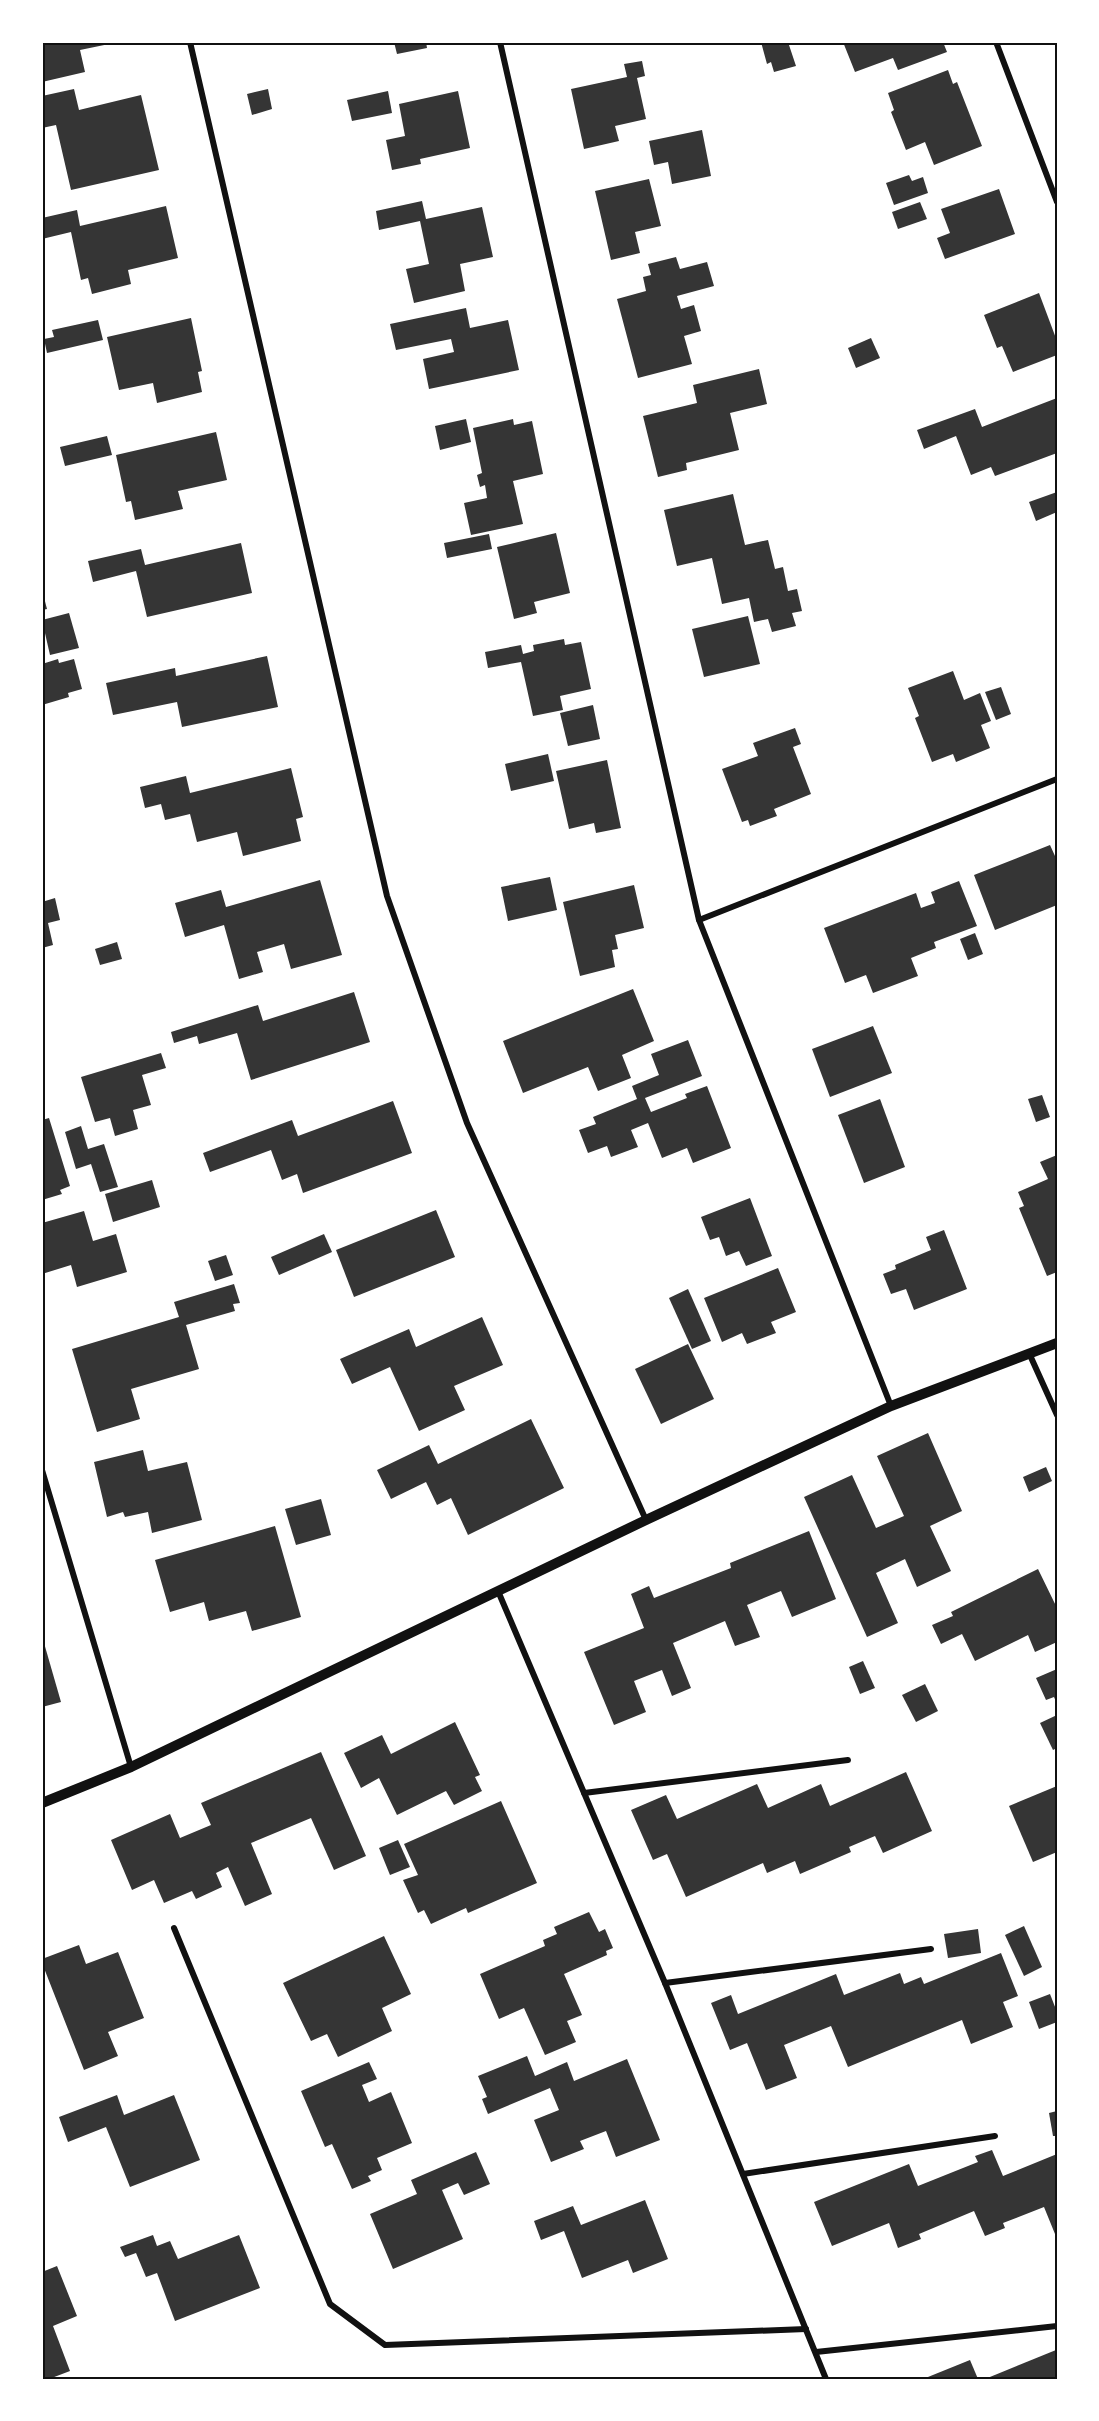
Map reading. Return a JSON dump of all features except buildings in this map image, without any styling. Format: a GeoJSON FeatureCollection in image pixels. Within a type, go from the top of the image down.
{"type":"FeatureCollection","features":[{"type":"Feature","properties":{"kind":"street"},"geometry":{"type":"LineString","coordinates":[[190,42],[387,896],[467,1123],[646,1520]]}},
{"type":"Feature","properties":{"kind":"street"},"geometry":{"type":"LineString","coordinates":[[500,42],[699,920],[891,1406]]}},
{"type":"Feature","properties":{"kind":"street"},"geometry":{"type":"LineString","coordinates":[[996,42],[1057,202]]}},
{"type":"Feature","properties":{"kind":"street"},"geometry":{"type":"LineString","coordinates":[[699,920],[1057,779]]}},
{"type":"Feature","properties":{"kind":"street"},"geometry":{"type":"LineString","coordinates":[[42,1803],[131,1767],[646,1520],[891,1406],[1057,1343]]}},
{"type":"Feature","properties":{"kind":"street"},"geometry":{"type":"LineString","coordinates":[[1029,1352],[1057,1416]]}},
{"type":"Feature","properties":{"kind":"street"},"geometry":{"type":"LineString","coordinates":[[42,1470],[131,1767]]}},
{"type":"Feature","properties":{"kind":"street"},"geometry":{"type":"LineString","coordinates":[[498,1591],[665,1983],[826,2379]]}},
{"type":"Feature","properties":{"kind":"street"},"geometry":{"type":"LineString","coordinates":[[584,1792],[848,1760]]}},
{"type":"Feature","properties":{"kind":"street"},"geometry":{"type":"LineString","coordinates":[[174,1928],[330,2304],[385,2344],[806,2329]]}},
{"type":"Feature","properties":{"kind":"street"},"geometry":{"type":"LineString","coordinates":[[665,1983],[931,1949]]}},
{"type":"Feature","properties":{"kind":"street"},"geometry":{"type":"LineString","coordinates":[[743,2174],[994,2136]]}},
{"type":"Feature","properties":{"kind":"street"},"geometry":{"type":"LineString","coordinates":[[816,2352],[1057,2326]]}}]}
